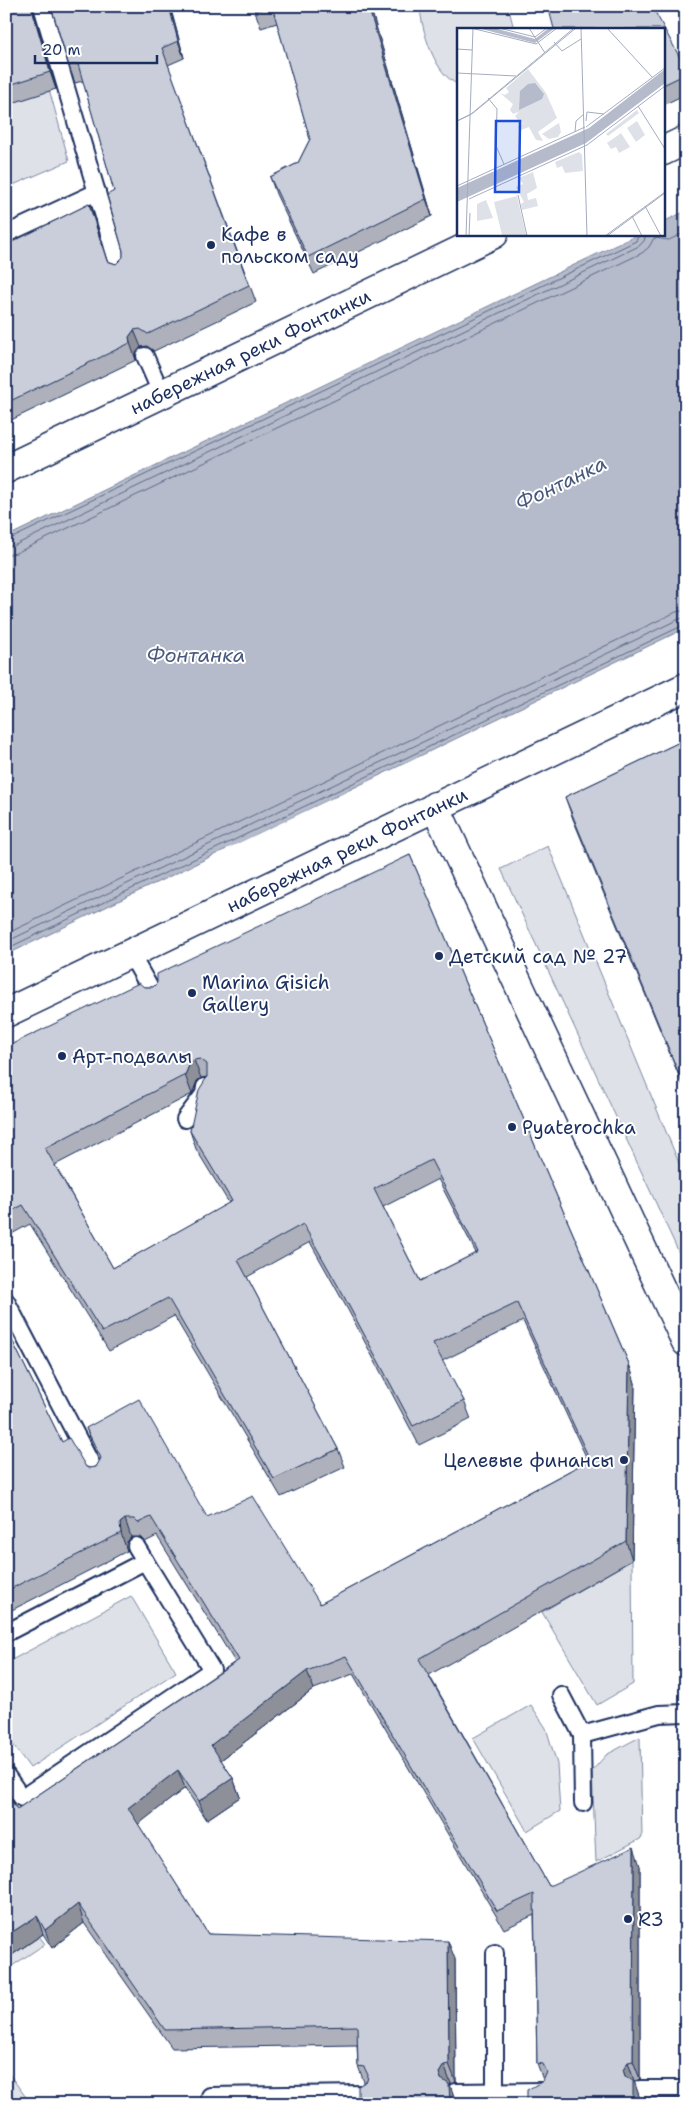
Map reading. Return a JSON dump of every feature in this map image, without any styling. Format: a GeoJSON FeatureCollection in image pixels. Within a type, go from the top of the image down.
{"type":"FeatureCollection","features":[{"type":"Feature","properties":{"kind":"street"},"geometry":{"type":"LineString","coordinates":[[664,151],[686,140]]}},
{"type":"Feature","properties":{"kind":"street","name":"набережная реки Фонтанки"},"geometry":{"type":"LineString","coordinates":[[6,469],[492,235]]}},
{"type":"Feature","properties":{"kind":"street","name":"набережная реки Фонтанки"},"geometry":{"type":"LineString","coordinates":[[6,1013],[686,687]]}},
{"type":"Feature","properties":{"kind":"street"},"geometry":{"type":"LineString","coordinates":[[435,806],[686,1342]]}},
{"type":"Feature","properties":{"kind":"lane"},"geometry":{"type":"LineString","coordinates":[[42,6],[120,271]]}},
{"type":"Feature","properties":{"kind":"lane"},"geometry":{"type":"LineString","coordinates":[[6,234],[97,192]]}},
{"type":"Feature","properties":{"kind":"lane"},"geometry":{"type":"LineString","coordinates":[[146,356],[162,395]]}},
{"type":"Feature","properties":{"kind":"lane"},"geometry":{"type":"LineString","coordinates":[[130,953],[155,997]]}},
{"type":"Feature","properties":{"kind":"lane"},"geometry":{"type":"LineString","coordinates":[[185,1119],[204,1094],[205,1087]]}},
{"type":"Feature","properties":{"kind":"lane"},"geometry":{"type":"LineString","coordinates":[[6,1301],[98,1476]]}},
{"type":"Feature","properties":{"kind":"lane"},"geometry":{"type":"LineString","coordinates":[[6,1775],[22,1798],[212,1670],[136,1546]]}},
{"type":"Feature","properties":{"kind":"lane"},"geometry":{"type":"LineString","coordinates":[[6,1633],[145,1561]]}},
{"type":"Feature","properties":{"kind":"lane"},"geometry":{"type":"LineString","coordinates":[[561,1695],[582,1735],[584,1803]]}},
{"type":"Feature","properties":{"kind":"lane"},"geometry":{"type":"LineString","coordinates":[[582,1735],[659,1714],[686,1712]]}},
{"type":"Feature","properties":{"kind":"lane"},"geometry":{"type":"LineString","coordinates":[[495,1953],[495,2098]]}},
{"type":"Feature","properties":{"kind":"lane"},"geometry":{"type":"LineString","coordinates":[[640,2089],[686,2089]]}},
{"type":"Feature","properties":{"kind":"lane"},"geometry":{"type":"LineString","coordinates":[[456,2092],[495,2098],[544,2091]]}},
{"type":"Feature","properties":{"kind":"lane"},"geometry":{"type":"LineString","coordinates":[[210,2096],[365,2094]]}},
{"type":"Feature","properties":{"kind":"shaded area"},"geometry":{"type":"Polygon","coordinates":[[[6,6],[26,6],[69,161],[6,188],[6,6]]]}},
{"type":"Feature","properties":{"kind":"shaded area"},"geometry":{"type":"Polygon","coordinates":[[[420,6],[508,6],[514,28],[457,28],[457,83],[442,72],[436,62],[426,39],[420,6]]]}},
{"type":"Feature","properties":{"kind":"shaded area"},"geometry":{"type":"Polygon","coordinates":[[[548,846],[686,1180],[686,1268],[501,869],[548,846]]]}},
{"type":"Feature","properties":{"kind":"shaded area"},"geometry":{"type":"Polygon","coordinates":[[[632,1560],[633,1684],[597,1705],[542,1612],[632,1560]]]}},
{"type":"Feature","properties":{"kind":"shaded area"},"geometry":{"type":"Polygon","coordinates":[[[131,1596],[176,1672],[30,1768],[6,1735],[6,1663],[131,1596]]]}},
{"type":"Feature","properties":{"kind":"shaded area"},"geometry":{"type":"Polygon","coordinates":[[[531,1705],[546,1728],[557,1764],[560,1811],[527,1831],[473,1738],[531,1705]]]}},
{"type":"Feature","properties":{"kind":"shaded area"},"geometry":{"type":"Polygon","coordinates":[[[640,1737],[642,1838],[596,1862],[592,1771],[606,1755],[640,1737]]]}},
{"type":"Feature","properties":{"kind":"shaded area"},"geometry":{"type":"Polygon","coordinates":[[[6,1891],[45,1944],[6,1970],[6,1891]]]}},
{"type":"Feature","properties":{"kind":"shaded area"},"geometry":{"type":"Polygon","coordinates":[[[6,2070],[31,2104],[6,2104],[6,2070]]]}},
{"type":"Feature","properties":{"kind":"water","name":"Фонтанка"},"geometry":{"type":"Polygon","coordinates":[[[686,211],[686,628],[6,955],[6,537],[637,235],[664,235],[664,222],[686,211]]]}},
{"type":"Feature","properties":{"kind":"pier"},"geometry":{"type":"Polygon","coordinates":[[[333,798],[334,800],[227,852],[226,849],[333,798]]]}},
{"type":"Feature","properties":{"kind":"building"},"geometry":{"type":"Polygon","coordinates":[[[6,6],[31,6],[50,72],[6,86],[6,6]]]}},
{"type":"Feature","properties":{"kind":"building"},"geometry":{"type":"Polygon","coordinates":[[[51,6],[169,6],[178,41],[162,48],[249,285],[148,334],[140,329],[134,330],[129,337],[130,343],[6,403],[6,245],[89,204],[107,261],[116,264],[123,257],[107,195],[114,191],[78,64],[69,66],[51,6]]]}},
{"type":"Feature","properties":{"kind":"building"},"geometry":{"type":"Polygon","coordinates":[[[253,6],[271,6],[255,11],[253,6]]]}},
{"type":"Feature","properties":{"kind":"building"},"geometry":{"type":"Polygon","coordinates":[[[272,6],[368,6],[426,199],[308,257],[270,177],[298,163],[310,139],[272,6]]]}},
{"type":"Feature","properties":{"kind":"building"},"geometry":{"type":"Polygon","coordinates":[[[548,6],[652,6],[664,28],[554,28],[548,6]]]}},
{"type":"Feature","properties":{"kind":"building"},"geometry":{"type":"Polygon","coordinates":[[[664,28],[686,69],[686,74],[664,85],[664,28]]]}},
{"type":"Feature","properties":{"kind":"building"},"geometry":{"type":"Polygon","coordinates":[[[686,739],[686,811],[682,813],[686,823],[686,1091],[565,797],[686,739]]]}},
{"type":"Feature","properties":{"kind":"building"},"geometry":{"type":"Polygon","coordinates":[[[410,855],[629,1364],[626,1541],[419,1659],[549,1886],[634,1847],[633,2061],[628,2062],[623,2070],[625,2076],[633,2081],[633,2104],[527,2104],[527,2090],[543,2081],[547,2072],[543,2064],[537,2063],[534,1894],[497,1911],[346,1656],[307,1671],[211,1745],[233,1778],[199,1801],[178,1770],[128,1808],[208,1934],[448,1941],[449,2064],[444,2065],[439,2073],[441,2079],[449,2084],[450,2104],[358,2104],[358,2086],[367,2081],[368,2075],[364,2067],[358,2066],[357,2026],[165,2030],[78,1904],[45,1930],[37,1916],[6,1936],[6,1793],[17,1809],[239,1660],[151,1517],[138,1523],[134,1519],[125,1519],[120,1523],[121,1533],[6,1591],[6,1328],[62,1442],[69,1438],[86,1467],[96,1467],[101,1458],[86,1428],[139,1399],[207,1517],[253,1496],[320,1604],[590,1460],[517,1303],[433,1343],[464,1401],[413,1426],[303,1224],[238,1260],[338,1449],[274,1479],[168,1298],[102,1332],[23,1205],[6,1214],[6,1047],[139,983],[144,987],[153,987],[157,983],[157,974],[410,855]],[[200,1059],[190,1063],[185,1075],[45,1148],[113,1268],[232,1201],[190,1131],[199,1090],[207,1077],[207,1064],[200,1059]],[[431,1160],[374,1189],[420,1281],[478,1252],[431,1160]]]}},
{"type":"Feature","properties":{"kind":"place","name":"Кафе в польском саду"},"geometry":{"type":"Point","coordinates":[211,245]}},
{"type":"Feature","properties":{"kind":"place","name":"Детский сад № 27"},"geometry":{"type":"Point","coordinates":[439,956]}},
{"type":"Feature","properties":{"kind":"place","name":"Marina Gisich Gallery"},"geometry":{"type":"Point","coordinates":[192,993]}},
{"type":"Feature","properties":{"kind":"place","name":"Арт-подвалы"},"geometry":{"type":"Point","coordinates":[62,1056]}},
{"type":"Feature","properties":{"kind":"place","name":"Pyaterochka"},"geometry":{"type":"Point","coordinates":[512,1127]}},
{"type":"Feature","properties":{"kind":"place","name":"Целевые финансы"},"geometry":{"type":"Point","coordinates":[624,1460]}},
{"type":"Feature","properties":{"kind":"place","name":"R3"},"geometry":{"type":"Point","coordinates":[628,1919]}}]}
